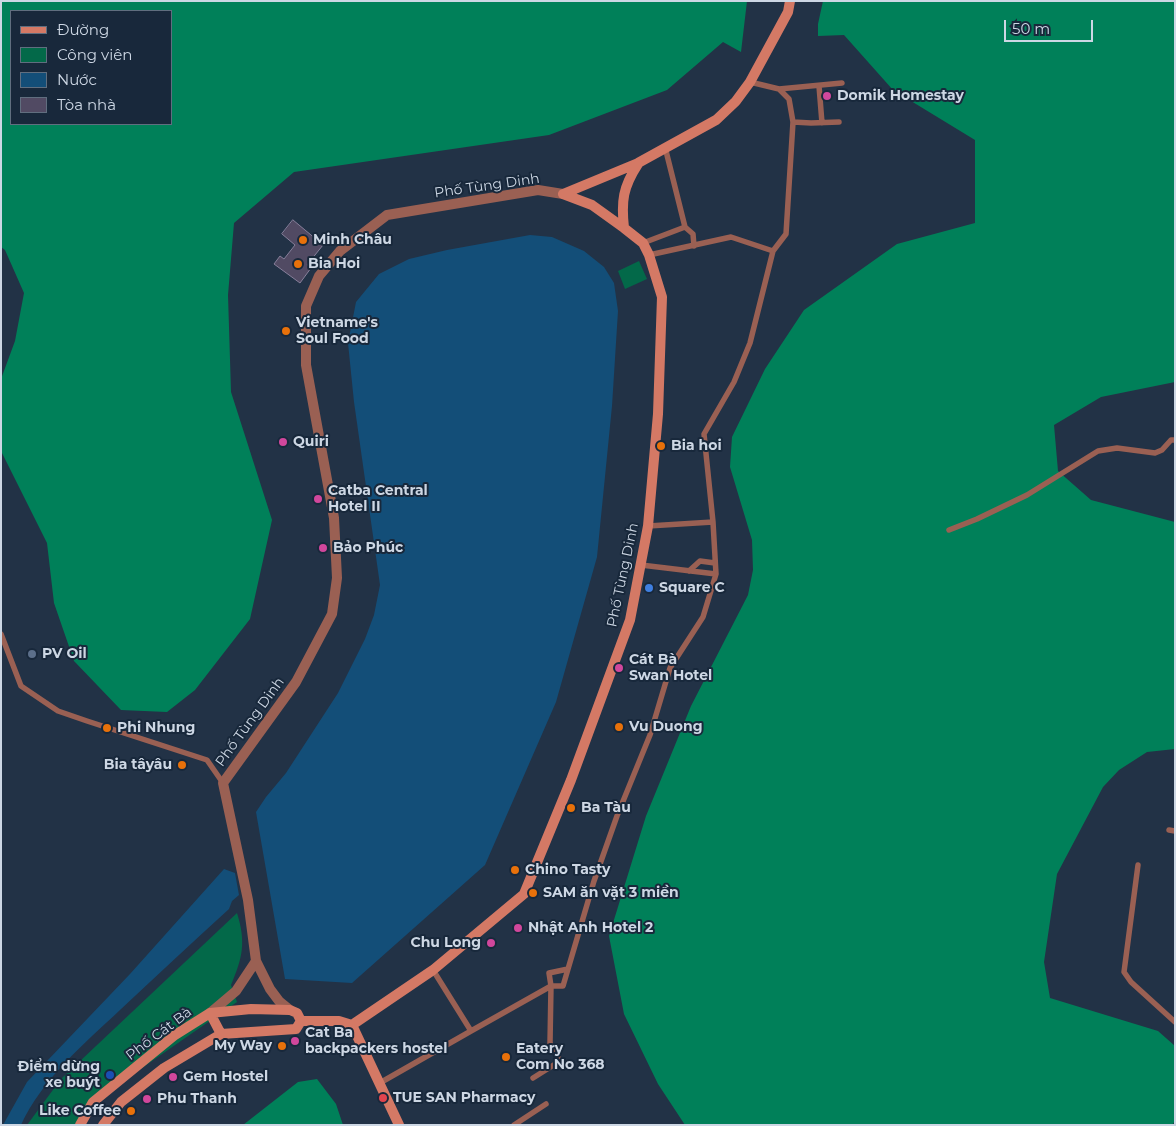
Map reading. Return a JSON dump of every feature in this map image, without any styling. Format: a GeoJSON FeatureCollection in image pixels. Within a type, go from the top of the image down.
{"type":"FeatureCollection","features":[{"type":"Feature","properties":{"kind":"main road"},"geometry":{"type":"LineString","coordinates":[[563,194],[638,163],[716,120],[736,101],[750,82],[788,12],[790,1]]}},
{"type":"Feature","properties":{"kind":"main road"},"geometry":{"type":"LineString","coordinates":[[624,228],[622,206],[624,191],[629,177],[638,163]]}},
{"type":"Feature","properties":{"kind":"main road","name":"Phố Tùng Dinh"},"geometry":{"type":"LineString","coordinates":[[352,1025],[433,970],[524,894],[571,780],[630,620],[648,526],[658,414],[662,297],[650,255],[643,243],[592,205],[563,194]]}},
{"type":"Feature","properties":{"kind":"main road","name":"Phố Cát Bà"},"geometry":{"type":"LineString","coordinates":[[80,1125],[93,1102],[175,1035],[210,1014],[252,1009],[290,1010]]}},
{"type":"Feature","properties":{"kind":"main road"},"geometry":{"type":"LineString","coordinates":[[290,1010],[297,1013],[301,1021]]}},
{"type":"Feature","properties":{"kind":"main road"},"geometry":{"type":"LineString","coordinates":[[210,1014],[221,1034]]}},
{"type":"Feature","properties":{"kind":"main road"},"geometry":{"type":"LineString","coordinates":[[301,1021],[339,1021],[352,1025],[378,1084],[399,1125]]}},
{"type":"Feature","properties":{"kind":"main road"},"geometry":{"type":"LineString","coordinates":[[103,1125],[121,1102],[164,1068],[221,1034],[258,1030],[290,1030],[296,1029],[301,1021]]}},
{"type":"Feature","properties":{"kind":"street","name":"Phố Tùng Dinh"},"geometry":{"type":"LineString","coordinates":[[290,1010],[279,1001],[270,989],[256,960],[248,900],[223,783],[296,682],[332,614],[337,578],[334,518],[306,365],[306,306],[319,276],[340,251],[387,215],[538,190],[563,194]]}},
{"type":"Feature","properties":{"kind":"street"},"geometry":{"type":"LineString","coordinates":[[210,1014],[236,990],[256,960]]}},
{"type":"Feature","properties":{"kind":"lane"},"geometry":{"type":"LineString","coordinates":[[750,82],[779,89],[842,83]]}},
{"type":"Feature","properties":{"kind":"lane"},"geometry":{"type":"LineString","coordinates":[[819,86],[822,123]]}},
{"type":"Feature","properties":{"kind":"lane"},"geometry":{"type":"LineString","coordinates":[[378,1084],[551,986],[562,986],[597,872],[617,816],[650,735],[670,668],[703,617],[716,574],[704,434],[734,382],[750,343],[773,251],[786,234],[792,122],[789,99],[779,89]]}},
{"type":"Feature","properties":{"kind":"lane"},"geometry":{"type":"LineString","coordinates":[[792,122],[839,122]]}},
{"type":"Feature","properties":{"kind":"lane"},"geometry":{"type":"LineString","coordinates":[[665,147],[684,227],[692,234],[694,246]]}},
{"type":"Feature","properties":{"kind":"lane"},"geometry":{"type":"LineString","coordinates":[[643,243],[684,227]]}},
{"type":"Feature","properties":{"kind":"lane"},"geometry":{"type":"LineString","coordinates":[[650,255],[731,237],[773,251]]}},
{"type":"Feature","properties":{"kind":"lane"},"geometry":{"type":"LineString","coordinates":[[949,530],[1027,495],[1098,451],[1117,448],[1155,452],[1162,450],[1171,440],[1175,440]]}},
{"type":"Feature","properties":{"kind":"lane"},"geometry":{"type":"LineString","coordinates":[[648,526],[713,522]]}},
{"type":"Feature","properties":{"kind":"lane"},"geometry":{"type":"LineString","coordinates":[[689,571],[700,561],[715,563]]}},
{"type":"Feature","properties":{"kind":"lane"},"geometry":{"type":"LineString","coordinates":[[641,566],[716,574]]}},
{"type":"Feature","properties":{"kind":"lane"},"geometry":{"type":"LineString","coordinates":[[1,634],[22,686],[58,711],[207,760],[223,783]]}},
{"type":"Feature","properties":{"kind":"lane"},"geometry":{"type":"LineString","coordinates":[[1138,865],[1124,972],[1131,982],[1175,1022]]}},
{"type":"Feature","properties":{"kind":"lane"},"geometry":{"type":"LineString","coordinates":[[532,1078],[560,1061],[550,1043],[551,986],[549,973],[568,969]]}},
{"type":"Feature","properties":{"kind":"lane"},"geometry":{"type":"LineString","coordinates":[[433,970],[471,1031]]}},
{"type":"Feature","properties":{"kind":"lane"},"geometry":{"type":"LineString","coordinates":[[514,1125],[546,1104]]}},
{"type":"Feature","properties":{"kind":"green space"},"geometry":{"type":"Polygon","coordinates":[[[1,1],[747,1],[741,52],[723,42],[667,90],[549,135],[294,172],[234,223],[228,295],[231,392],[272,520],[250,619],[195,690],[167,712],[121,710],[74,661],[54,603],[47,543],[1,451],[1,379],[15,341],[24,293],[5,250],[1,247],[1,1]]]}},
{"type":"Feature","properties":{"kind":"green space"},"geometry":{"type":"Polygon","coordinates":[[[823,1],[1175,1],[1175,382],[1101,397],[1054,425],[1058,471],[1091,500],[1175,522],[1175,749],[1147,752],[1119,770],[1103,787],[1057,874],[1044,962],[1050,998],[1158,1031],[1175,1046],[1175,1121],[1172,1125],[685,1125],[658,1084],[624,1014],[609,936],[646,816],[691,706],[748,595],[753,570],[752,540],[730,467],[732,437],[765,369],[804,310],[897,244],[975,223],[975,140],[893,90],[844,35],[818,36],[818,24],[823,1]]]}},
{"type":"Feature","properties":{"kind":"green space"},"geometry":{"type":"Polygon","coordinates":[[[639,261],[647,279],[625,289],[618,271],[639,261]]]}},
{"type":"Feature","properties":{"kind":"green space"},"geometry":{"type":"Polygon","coordinates":[[[237,913],[242,933],[242,949],[241,958],[231,985],[237,1002],[119,1084],[103,1100],[79,1111],[80,1125],[27,1125],[61,1079],[237,913]]]}},
{"type":"Feature","properties":{"kind":"green space"},"geometry":{"type":"Polygon","coordinates":[[[317,1079],[336,1104],[343,1125],[243,1125],[298,1082],[317,1079]]]}},
{"type":"Feature","properties":{"kind":"water"},"geometry":{"type":"Polygon","coordinates":[[[530,235],[552,237],[584,251],[604,267],[614,283],[618,311],[612,406],[597,557],[556,702],[485,865],[352,983],[285,979],[256,812],[286,773],[338,693],[365,639],[374,615],[380,585],[354,402],[348,343],[356,302],[379,274],[409,259],[530,235]]]}},
{"type":"Feature","properties":{"kind":"water"},"geometry":{"type":"Polygon","coordinates":[[[224,869],[235,873],[239,895],[232,901],[229,909],[65,1063],[40,1092],[21,1125],[3,1125],[27,1082],[130,974],[224,869]]]}},
{"type":"Feature","properties":{"kind":"building"},"geometry":{"type":"Polygon","coordinates":[[[293,220],[323,245],[307,265],[311,268],[300,283],[274,264],[280,256],[284,259],[295,245],[282,234],[293,220]]]}},
{"type":"Feature","properties":{"kind":"place","name":"Domik Homestay"},"geometry":{"type":"Point","coordinates":[827,96]}},
{"type":"Feature","properties":{"kind":"place","name":"Minh Châu"},"geometry":{"type":"Point","coordinates":[303,240]}},
{"type":"Feature","properties":{"kind":"place","name":"Bia Hoi"},"geometry":{"type":"Point","coordinates":[298,264]}},
{"type":"Feature","properties":{"kind":"place","name":"Vietname's Soul Food"},"geometry":{"type":"Point","coordinates":[286,331]}},
{"type":"Feature","properties":{"kind":"place","name":"Quiri"},"geometry":{"type":"Point","coordinates":[283,442]}},
{"type":"Feature","properties":{"kind":"place","name":"Bia hoi"},"geometry":{"type":"Point","coordinates":[661,446]}},
{"type":"Feature","properties":{"kind":"place","name":"Catba Central Hotel II"},"geometry":{"type":"Point","coordinates":[318,499]}},
{"type":"Feature","properties":{"kind":"place","name":"Bảo Phúc"},"geometry":{"type":"Point","coordinates":[323,548]}},
{"type":"Feature","properties":{"kind":"place","name":"Square C"},"geometry":{"type":"Point","coordinates":[649,588]}},
{"type":"Feature","properties":{"kind":"place","name":"PV Oil"},"geometry":{"type":"Point","coordinates":[32,654]}},
{"type":"Feature","properties":{"kind":"place","name":"Cát Bà Swan Hotel"},"geometry":{"type":"Point","coordinates":[619,668]}},
{"type":"Feature","properties":{"kind":"place","name":"Vu Duong"},"geometry":{"type":"Point","coordinates":[619,727]}},
{"type":"Feature","properties":{"kind":"place","name":"Phi Nhung"},"geometry":{"type":"Point","coordinates":[107,728]}},
{"type":"Feature","properties":{"kind":"place","name":"Bia tâyâu"},"geometry":{"type":"Point","coordinates":[182,765]}},
{"type":"Feature","properties":{"kind":"place","name":"Ba Tàu"},"geometry":{"type":"Point","coordinates":[571,808]}},
{"type":"Feature","properties":{"kind":"place","name":"Chino Tasty"},"geometry":{"type":"Point","coordinates":[515,870]}},
{"type":"Feature","properties":{"kind":"place","name":"SAM ăn vặt 3 miền"},"geometry":{"type":"Point","coordinates":[533,893]}},
{"type":"Feature","properties":{"kind":"place","name":"Nhật Anh Hotel 2"},"geometry":{"type":"Point","coordinates":[518,928]}},
{"type":"Feature","properties":{"kind":"place","name":"Chu Long"},"geometry":{"type":"Point","coordinates":[491,943]}},
{"type":"Feature","properties":{"kind":"place","name":"Cat Ba backpackers hostel"},"geometry":{"type":"Point","coordinates":[295,1041]}},
{"type":"Feature","properties":{"kind":"place","name":"My Way"},"geometry":{"type":"Point","coordinates":[282,1046]}},
{"type":"Feature","properties":{"kind":"place","name":"Eatery Com No 368"},"geometry":{"type":"Point","coordinates":[506,1057]}},
{"type":"Feature","properties":{"kind":"place","name":"Điểm dừng xe buýt"},"geometry":{"type":"Point","coordinates":[110,1075]}},
{"type":"Feature","properties":{"kind":"place","name":"Gem Hostel"},"geometry":{"type":"Point","coordinates":[173,1077]}},
{"type":"Feature","properties":{"kind":"place","name":"TUE SAN Pharmacy"},"geometry":{"type":"Point","coordinates":[383,1098]}},
{"type":"Feature","properties":{"kind":"place","name":"Phu Thanh"},"geometry":{"type":"Point","coordinates":[147,1099]}},
{"type":"Feature","properties":{"kind":"place","name":"Like Coffee"},"geometry":{"type":"Point","coordinates":[131,1111]}}]}
